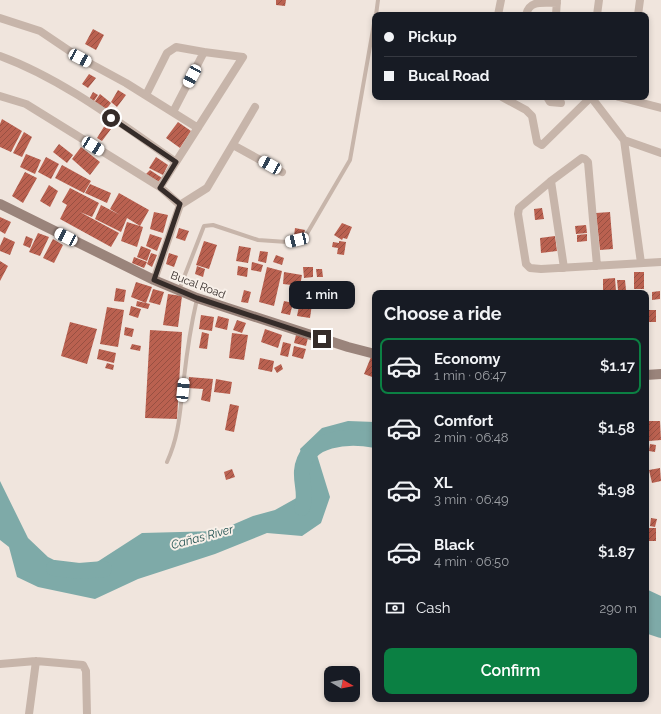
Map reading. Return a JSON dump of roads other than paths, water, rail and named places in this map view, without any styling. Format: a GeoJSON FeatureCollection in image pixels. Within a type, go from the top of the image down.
{"type":"FeatureCollection","features":[{"type":"Feature","properties":{"kind":"street"},"geometry":{"type":"LineString","coordinates":[[499,12],[501,0]]}},
{"type":"Feature","properties":{"kind":"street"},"geometry":{"type":"LineString","coordinates":[[597,12],[599,0]]}},
{"type":"Feature","properties":{"kind":"street"},"geometry":{"type":"LineString","coordinates":[[638,12],[640,0]]}},
{"type":"Feature","properties":{"kind":"street"},"geometry":{"type":"LineString","coordinates":[[526,12],[530,4],[534,2],[557,2],[556,12]]}},
{"type":"Feature","properties":{"kind":"street"},"geometry":{"type":"LineString","coordinates":[[0,18],[40,31],[80,58],[126,83],[198,128]]}},
{"type":"Feature","properties":{"kind":"street"},"geometry":{"type":"LineString","coordinates":[[146,95],[167,53],[176,47],[204,52],[243,56],[160,188]]}},
{"type":"Feature","properties":{"kind":"street"},"geometry":{"type":"LineString","coordinates":[[173,112],[204,52]]}},
{"type":"Feature","properties":{"kind":"street"},"geometry":{"type":"LineString","coordinates":[[0,56],[72,92],[176,162]]}},
{"type":"Feature","properties":{"kind":"street"},"geometry":{"type":"LineString","coordinates":[[0,96],[26,104],[160,188],[180,204]]}},
{"type":"Feature","properties":{"kind":"street"},"geometry":{"type":"LineString","coordinates":[[508,100],[526,110],[532,116],[537,142],[542,145],[588,100]]}},
{"type":"Feature","properties":{"kind":"street"},"geometry":{"type":"LineString","coordinates":[[549,100],[550,102],[560,103]]}},
{"type":"Feature","properties":{"kind":"street"},"geometry":{"type":"LineString","coordinates":[[593,100],[624,140],[641,263]]}},
{"type":"Feature","properties":{"kind":"street"},"geometry":{"type":"LineString","coordinates":[[635,100],[661,108]]}},
{"type":"Feature","properties":{"kind":"street"},"geometry":{"type":"LineString","coordinates":[[154,280],[180,204],[207,188],[256,107]]}},
{"type":"Feature","properties":{"kind":"street"},"geometry":{"type":"LineString","coordinates":[[624,140],[661,153]]}},
{"type":"Feature","properties":{"kind":"street"},"geometry":{"type":"LineString","coordinates":[[233,145],[282,172]]}},
{"type":"Feature","properties":{"kind":"street"},"geometry":{"type":"LineString","coordinates":[[596,266],[588,162],[582,158],[551,181],[519,208],[518,214],[526,264],[530,268],[541,269],[564,268],[661,262]]}},
{"type":"Feature","properties":{"kind":"street"},"geometry":{"type":"LineString","coordinates":[[551,181],[564,268]]}},
{"type":"Feature","properties":{"kind":"street","name":"Bucal Road"},"geometry":{"type":"LineString","coordinates":[[0,204],[178,291],[340,345],[372,353]]}},
{"type":"Feature","properties":{"kind":"street"},"geometry":{"type":"LineString","coordinates":[[649,375],[661,374]]}},
{"type":"Feature","properties":{"kind":"street"},"geometry":{"type":"LineString","coordinates":[[0,665],[36,661],[82,665],[86,671],[87,714]]}},
{"type":"Feature","properties":{"kind":"street"},"geometry":{"type":"LineString","coordinates":[[29,714],[36,661]]}},
{"type":"Feature","properties":{"kind":"lane"},"geometry":{"type":"LineString","coordinates":[[376,12],[378,0]]}},
{"type":"Feature","properties":{"kind":"lane"},"geometry":{"type":"LineString","coordinates":[[178,291],[204,226],[213,225],[258,240],[287,242],[305,237],[345,171],[350,160],[372,35]]}},
{"type":"Feature","properties":{"kind":"lane"},"geometry":{"type":"LineString","coordinates":[[167,462],[173,449],[179,427],[190,327],[197,298]]}},
{"type":"Feature","properties":{"kind":"water"},"geometry":{"type":"Polygon","coordinates":[[[348,421],[372,422],[372,435],[363,433],[328,447],[317,455],[330,497],[321,523],[302,536],[267,533],[215,554],[138,579],[95,599],[38,587],[17,577],[9,547],[0,540],[0,481],[28,538],[48,557],[80,573],[142,533],[218,531],[253,516],[275,510],[300,496],[306,475],[300,449],[322,428],[348,421]]]}},
{"type":"Feature","properties":{"kind":"water"},"geometry":{"type":"Polygon","coordinates":[[[649,590],[661,596],[661,628],[649,624],[649,590]]]}},
{"type":"Feature","properties":{"kind":"waterway","name":"Cañas River"},"geometry":{"type":"LineString","coordinates":[[302,508],[304,499],[302,471],[305,460],[311,451],[330,441],[353,438],[372,440]]}},
{"type":"Feature","properties":{"kind":"waterway","name":"Cañas River"},"geometry":{"type":"LineString","coordinates":[[54,568],[79,571],[104,569]]}},
{"type":"Feature","properties":{"kind":"waterway","name":"Cañas River"},"geometry":{"type":"LineString","coordinates":[[649,626],[661,630]]}}]}
